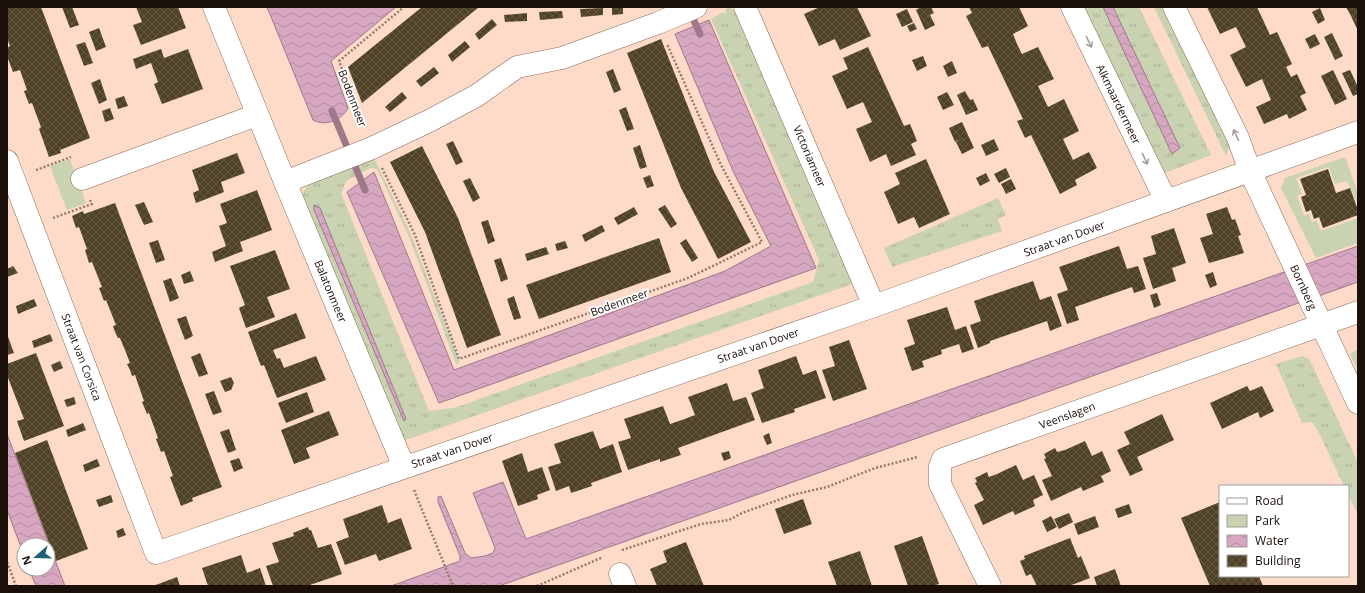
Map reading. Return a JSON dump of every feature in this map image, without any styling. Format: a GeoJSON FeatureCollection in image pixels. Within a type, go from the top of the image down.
{"type":"FeatureCollection","features":[{"type":"Feature","properties":{"kind":"street","name":"Balatonmeer"},"geometry":{"type":"LineString","coordinates":[[214,7],[285,182],[404,466]]}},
{"type":"Feature","properties":{"kind":"street"},"geometry":{"type":"LineString","coordinates":[[285,182],[368,149],[429,121],[476,96],[517,67],[562,58],[662,22],[696,7]]}},
{"type":"Feature","properties":{"kind":"street","name":"Victoriameer"},"geometry":{"type":"LineString","coordinates":[[745,7],[874,306]]}},
{"type":"Feature","properties":{"kind":"street","name":"Alkmaardermeer"},"geometry":{"type":"LineString","coordinates":[[1072,7],[1166,201]]}},
{"type":"Feature","properties":{"kind":"street"},"geometry":{"type":"LineString","coordinates":[[1174,7],[1238,138],[1250,171]]}},
{"type":"Feature","properties":{"kind":"street"},"geometry":{"type":"LineString","coordinates":[[82,179],[258,115]]}},
{"type":"Feature","properties":{"kind":"street","name":"Straat van Dover"},"geometry":{"type":"LineString","coordinates":[[156,553],[404,466],[874,306],[1358,132]]}},
{"type":"Feature","properties":{"kind":"street","name":"Straat van Corsica"},"geometry":{"type":"LineString","coordinates":[[10,170],[156,553]]}},
{"type":"Feature","properties":{"kind":"street","name":"Bornberg"},"geometry":{"type":"LineString","coordinates":[[1250,171],[1358,403]]}},
{"type":"Feature","properties":{"kind":"street","name":"Veenslagen"},"geometry":{"type":"LineString","coordinates":[[943,459],[1317,316],[1358,312]]}},
{"type":"Feature","properties":{"kind":"street"},"geometry":{"type":"LineString","coordinates":[[943,459],[940,466],[940,484],[990,586]]}},
{"type":"Feature","properties":{"kind":"path","name":"Bodenmeer"},"geometry":{"type":"LineString","coordinates":[[404,7],[339,61],[368,149],[415,235],[459,359],[688,278],[762,242],[721,165],[662,22]]}},
{"type":"Feature","properties":{"kind":"path"},"geometry":{"type":"LineString","coordinates":[[10,170],[74,155],[92,204],[32,226]]}},
{"type":"Feature","properties":{"kind":"path"},"geometry":{"type":"LineString","coordinates":[[617,552],[701,524],[729,520],[742,513],[792,495],[834,485],[875,468],[917,457],[929,456],[943,459]]}},
{"type":"Feature","properties":{"kind":"path"},"geometry":{"type":"LineString","coordinates":[[404,466],[453,586]]}},
{"type":"Feature","properties":{"kind":"path"},"geometry":{"type":"LineString","coordinates":[[537,586],[610,554]]}},
{"type":"Feature","properties":{"kind":"path"},"geometry":{"type":"LineString","coordinates":[[7,562],[16,586]]}},
{"type":"Feature","properties":{"kind":"green space"},"geometry":{"type":"Polygon","coordinates":[[[1081,7],[1103,7],[1172,154],[1180,148],[1113,7],[1139,7],[1211,155],[1165,173],[1160,169],[1081,7]]]}},
{"type":"Feature","properties":{"kind":"green space"},"geometry":{"type":"Polygon","coordinates":[[[1154,7],[1166,7],[1230,146],[1226,156],[1154,7]]]}},
{"type":"Feature","properties":{"kind":"green space"},"geometry":{"type":"Polygon","coordinates":[[[729,8],[738,14],[858,282],[403,441],[304,206],[302,194],[310,182],[373,156],[410,232],[460,363],[456,364],[410,239],[377,169],[370,168],[346,181],[341,193],[429,411],[453,408],[467,404],[813,282],[819,260],[711,19],[723,12],[726,14],[725,9],[729,8]]]}},
{"type":"Feature","properties":{"kind":"green space"},"geometry":{"type":"Polygon","coordinates":[[[1345,157],[1358,193],[1358,205],[1347,181],[1335,184],[1329,167],[1296,178],[1302,194],[1297,196],[1304,216],[1309,214],[1312,222],[1317,221],[1321,231],[1358,218],[1358,243],[1316,258],[1281,188],[1285,178],[1345,157]]]}},
{"type":"Feature","properties":{"kind":"green space"},"geometry":{"type":"Polygon","coordinates":[[[70,159],[86,203],[67,210],[50,166],[70,159]]]}},
{"type":"Feature","properties":{"kind":"green space"},"geometry":{"type":"Polygon","coordinates":[[[998,198],[1006,215],[998,219],[1002,231],[892,267],[884,248],[998,198]]]}},
{"type":"Feature","properties":{"kind":"green space"},"geometry":{"type":"Polygon","coordinates":[[[1358,349],[1358,370],[1350,354],[1358,349]]]}},
{"type":"Feature","properties":{"kind":"green space"},"geometry":{"type":"Polygon","coordinates":[[[1302,356],[1309,359],[1358,463],[1358,515],[1349,496],[1349,485],[1344,485],[1319,433],[1312,422],[1302,423],[1276,364],[1302,356]]]}},
{"type":"Feature","properties":{"kind":"water"},"geometry":{"type":"Polygon","coordinates":[[[267,7],[396,7],[331,61],[348,108],[342,116],[333,121],[323,123],[313,120],[267,7]]]}},
{"type":"Feature","properties":{"kind":"water"},"geometry":{"type":"Polygon","coordinates":[[[1103,7],[1113,7],[1180,148],[1172,154],[1103,7]]]}},
{"type":"Feature","properties":{"kind":"water"},"geometry":{"type":"Polygon","coordinates":[[[709,20],[816,268],[439,403],[347,192],[374,172],[454,370],[725,271],[771,246],[733,171],[675,34],[709,20]]]}},
{"type":"Feature","properties":{"kind":"water"},"geometry":{"type":"Polygon","coordinates":[[[314,205],[320,208],[406,419],[404,421],[314,210],[314,205]]]}},
{"type":"Feature","properties":{"kind":"water"},"geometry":{"type":"Polygon","coordinates":[[[1358,246],[1358,282],[499,586],[391,586],[460,561],[460,556],[438,502],[438,497],[441,496],[465,553],[471,558],[485,556],[493,553],[495,548],[473,493],[503,482],[526,539],[1358,246]]]}},
{"type":"Feature","properties":{"kind":"water"},"geometry":{"type":"Polygon","coordinates":[[[7,434],[46,537],[17,537],[7,510],[7,434]]]}},
{"type":"Feature","properties":{"kind":"water"},"geometry":{"type":"Polygon","coordinates":[[[56,562],[65,586],[36,586],[32,577],[56,577],[56,562]]]}},
{"type":"Feature","properties":{"kind":"building"},"geometry":{"type":"Polygon","coordinates":[[[7,7],[41,7],[90,138],[60,150],[61,153],[49,157],[39,129],[41,127],[32,103],[29,104],[24,91],[27,90],[20,70],[13,72],[7,56],[7,48],[10,46],[7,38],[7,7]]]}},
{"type":"Feature","properties":{"kind":"building"},"geometry":{"type":"Polygon","coordinates":[[[62,7],[72,7],[79,25],[70,28],[62,7]]]}},
{"type":"Feature","properties":{"kind":"building"},"geometry":{"type":"Polygon","coordinates":[[[136,7],[178,7],[186,28],[141,45],[133,25],[142,22],[136,7]]]}},
{"type":"Feature","properties":{"kind":"building"},"geometry":{"type":"Polygon","coordinates":[[[422,7],[479,7],[362,103],[348,67],[422,7]]]}},
{"type":"Feature","properties":{"kind":"building"},"geometry":{"type":"Polygon","coordinates":[[[612,7],[623,7],[623,14],[612,15],[612,7]]]}},
{"type":"Feature","properties":{"kind":"building"},"geometry":{"type":"Polygon","coordinates":[[[820,7],[857,7],[871,36],[840,50],[835,39],[819,46],[804,14],[820,7]]]}},
{"type":"Feature","properties":{"kind":"building"},"geometry":{"type":"Polygon","coordinates":[[[921,7],[931,7],[934,13],[930,15],[935,25],[925,30],[916,10],[921,7]]]}},
{"type":"Feature","properties":{"kind":"building"},"geometry":{"type":"Polygon","coordinates":[[[969,7],[1019,7],[1028,26],[1013,34],[1017,44],[1022,54],[1038,47],[1054,79],[1038,86],[1048,107],[1064,99],[1079,131],[1063,139],[1073,160],[1089,152],[1097,168],[1075,180],[1077,185],[1060,194],[1031,135],[1025,138],[1017,121],[1023,119],[988,46],[982,48],[966,16],[972,13],[969,7]]]}},
{"type":"Feature","properties":{"kind":"building"},"geometry":{"type":"Polygon","coordinates":[[[1207,7],[1257,7],[1270,35],[1277,32],[1292,64],[1286,67],[1291,77],[1297,74],[1306,93],[1300,96],[1307,110],[1289,119],[1287,114],[1264,124],[1256,107],[1271,100],[1262,79],[1246,87],[1230,55],[1246,47],[1236,27],[1220,34],[1207,7]]]}},
{"type":"Feature","properties":{"kind":"building"},"geometry":{"type":"Polygon","coordinates":[[[1346,7],[1358,7],[1358,31],[1351,16],[1346,7]]]}},
{"type":"Feature","properties":{"kind":"building"},"geometry":{"type":"Polygon","coordinates":[[[603,8],[603,15],[581,17],[580,9],[603,8]]]}},
{"type":"Feature","properties":{"kind":"building"},"geometry":{"type":"Polygon","coordinates":[[[1320,8],[1325,20],[1318,24],[1312,12],[1320,8]]]}},
{"type":"Feature","properties":{"kind":"building"},"geometry":{"type":"Polygon","coordinates":[[[907,9],[913,22],[902,27],[896,14],[907,9]]]}},
{"type":"Feature","properties":{"kind":"building"},"geometry":{"type":"Polygon","coordinates":[[[562,11],[563,18],[540,20],[539,12],[562,11]]]}},
{"type":"Feature","properties":{"kind":"building"},"geometry":{"type":"Polygon","coordinates":[[[527,13],[527,21],[505,22],[504,15],[527,13]]]}},
{"type":"Feature","properties":{"kind":"building"},"geometry":{"type":"Polygon","coordinates":[[[492,19],[497,25],[479,40],[475,34],[492,19]]]}},
{"type":"Feature","properties":{"kind":"building"},"geometry":{"type":"Polygon","coordinates":[[[914,23],[917,29],[910,32],[907,26],[914,23]]]}},
{"type":"Feature","properties":{"kind":"building"},"geometry":{"type":"Polygon","coordinates":[[[99,28],[106,47],[96,51],[89,32],[99,28]]]}},
{"type":"Feature","properties":{"kind":"building"},"geometry":{"type":"Polygon","coordinates":[[[1332,33],[1343,56],[1335,60],[1324,37],[1332,33]]]}},
{"type":"Feature","properties":{"kind":"building"},"geometry":{"type":"Polygon","coordinates":[[[1315,34],[1320,44],[1310,49],[1305,39],[1315,34]]]}},
{"type":"Feature","properties":{"kind":"building"},"geometry":{"type":"Polygon","coordinates":[[[661,39],[714,172],[751,242],[718,259],[681,188],[627,53],[661,39]]]}},
{"type":"Feature","properties":{"kind":"building"},"geometry":{"type":"Polygon","coordinates":[[[465,41],[470,47],[452,62],[448,55],[465,41]]]}},
{"type":"Feature","properties":{"kind":"building"},"geometry":{"type":"Polygon","coordinates":[[[85,42],[93,63],[84,66],[76,45],[85,42]]]}},
{"type":"Feature","properties":{"kind":"building"},"geometry":{"type":"Polygon","coordinates":[[[868,47],[904,126],[910,124],[917,141],[911,144],[916,155],[891,166],[886,154],[870,162],[856,129],[872,122],[863,102],[847,109],[832,76],[848,69],[843,58],[868,47]]]}},
{"type":"Feature","properties":{"kind":"building"},"geometry":{"type":"Polygon","coordinates":[[[161,49],[164,58],[188,49],[203,89],[162,104],[154,84],[158,82],[151,63],[136,69],[133,59],[161,49]]]}},
{"type":"Feature","properties":{"kind":"building"},"geometry":{"type":"Polygon","coordinates":[[[923,56],[927,66],[917,71],[912,60],[923,56]]]}},
{"type":"Feature","properties":{"kind":"building"},"geometry":{"type":"Polygon","coordinates":[[[952,61],[957,73],[948,77],[943,66],[952,61]]]}},
{"type":"Feature","properties":{"kind":"building"},"geometry":{"type":"Polygon","coordinates":[[[434,67],[439,73],[421,87],[416,81],[434,67]]]}},
{"type":"Feature","properties":{"kind":"building"},"geometry":{"type":"Polygon","coordinates":[[[613,69],[621,90],[614,93],[606,72],[613,69]]]}},
{"type":"Feature","properties":{"kind":"building"},"geometry":{"type":"Polygon","coordinates":[[[1333,70],[1347,99],[1335,105],[1321,76],[1333,70]]]}},
{"type":"Feature","properties":{"kind":"building"},"geometry":{"type":"Polygon","coordinates":[[[1350,70],[1358,87],[1358,94],[1353,96],[1342,73],[1350,70]]]}},
{"type":"Feature","properties":{"kind":"building"},"geometry":{"type":"Polygon","coordinates":[[[100,79],[107,100],[99,104],[91,83],[100,79]]]}},
{"type":"Feature","properties":{"kind":"building"},"geometry":{"type":"Polygon","coordinates":[[[965,91],[970,100],[973,99],[978,110],[966,115],[957,95],[965,91]]]}},
{"type":"Feature","properties":{"kind":"building"},"geometry":{"type":"Polygon","coordinates":[[[402,92],[407,98],[390,112],[385,107],[402,92]]]}},
{"type":"Feature","properties":{"kind":"building"},"geometry":{"type":"Polygon","coordinates":[[[947,92],[954,105],[943,110],[937,97],[947,92]]]}},
{"type":"Feature","properties":{"kind":"building"},"geometry":{"type":"Polygon","coordinates":[[[124,96],[128,106],[118,109],[115,99],[124,96]]]}},
{"type":"Feature","properties":{"kind":"building"},"geometry":{"type":"Polygon","coordinates":[[[626,107],[634,129],[627,131],[619,110],[626,107]]]}},
{"type":"Feature","properties":{"kind":"building"},"geometry":{"type":"Polygon","coordinates":[[[110,108],[114,119],[105,122],[102,111],[110,108]]]}},
{"type":"Feature","properties":{"kind":"building"},"geometry":{"type":"Polygon","coordinates":[[[962,122],[974,148],[962,154],[956,142],[964,138],[955,142],[949,128],[962,122]]]}},
{"type":"Feature","properties":{"kind":"building"},"geometry":{"type":"Polygon","coordinates":[[[994,139],[999,150],[986,156],[981,145],[994,139]]]}},
{"type":"Feature","properties":{"kind":"building"},"geometry":{"type":"Polygon","coordinates":[[[453,141],[463,162],[456,165],[446,144],[453,141]]]}},
{"type":"Feature","properties":{"kind":"building"},"geometry":{"type":"Polygon","coordinates":[[[640,145],[647,167],[640,169],[633,148],[640,145]]]}},
{"type":"Feature","properties":{"kind":"building"},"geometry":{"type":"Polygon","coordinates":[[[422,146],[458,218],[501,335],[467,348],[425,232],[390,162],[422,146]]]}},
{"type":"Feature","properties":{"kind":"building"},"geometry":{"type":"Polygon","coordinates":[[[237,153],[245,173],[221,182],[224,192],[196,203],[193,193],[199,190],[192,170],[237,153]]]}},
{"type":"Feature","properties":{"kind":"building"},"geometry":{"type":"Polygon","coordinates":[[[926,159],[950,214],[919,228],[914,217],[898,224],[884,192],[900,184],[895,173],[926,159]]]}},
{"type":"Feature","properties":{"kind":"building"},"geometry":{"type":"Polygon","coordinates":[[[1006,168],[1010,177],[999,183],[994,174],[1006,168]]]}},
{"type":"Feature","properties":{"kind":"building"},"geometry":{"type":"Polygon","coordinates":[[[1328,169],[1336,193],[1350,188],[1358,210],[1358,215],[1323,228],[1319,217],[1314,219],[1311,210],[1306,212],[1301,197],[1306,195],[1300,179],[1328,169]]]}},
{"type":"Feature","properties":{"kind":"building"},"geometry":{"type":"Polygon","coordinates":[[[986,173],[990,181],[980,186],[976,178],[986,173]]]}},
{"type":"Feature","properties":{"kind":"building"},"geometry":{"type":"Polygon","coordinates":[[[650,175],[654,186],[647,188],[643,178],[650,175]]]}},
{"type":"Feature","properties":{"kind":"building"},"geometry":{"type":"Polygon","coordinates":[[[470,178],[480,198],[473,202],[463,181],[470,178]]]}},
{"type":"Feature","properties":{"kind":"building"},"geometry":{"type":"Polygon","coordinates":[[[1011,179],[1016,189],[1006,194],[1001,184],[1011,179]]]}},
{"type":"Feature","properties":{"kind":"building"},"geometry":{"type":"Polygon","coordinates":[[[257,190],[272,230],[240,242],[243,251],[215,262],[212,252],[226,246],[219,226],[227,223],[220,204],[257,190]]]}},
{"type":"Feature","properties":{"kind":"building"},"geometry":{"type":"Polygon","coordinates":[[[144,202],[153,222],[144,225],[135,205],[144,202]]]}},
{"type":"Feature","properties":{"kind":"building"},"geometry":{"type":"Polygon","coordinates":[[[115,203],[222,487],[192,498],[193,501],[181,506],[170,477],[173,476],[164,451],[161,452],[156,439],[158,438],[149,413],[147,414],[142,402],[144,401],[135,375],[132,376],[127,364],[130,363],[120,338],[118,338],[115,332],[113,326],[116,325],[106,300],[104,301],[99,288],[102,287],[92,262],[89,263],[85,250],[87,249],[79,227],[76,228],[72,216],[83,211],[84,214],[115,203]]]}},
{"type":"Feature","properties":{"kind":"building"},"geometry":{"type":"Polygon","coordinates":[[[665,205],[677,224],[671,228],[658,209],[665,205]]]}},
{"type":"Feature","properties":{"kind":"building"},"geometry":{"type":"Polygon","coordinates":[[[634,207],[638,214],[618,225],[614,218],[634,207]]]}},
{"type":"Feature","properties":{"kind":"building"},"geometry":{"type":"Polygon","coordinates":[[[1227,207],[1232,220],[1235,219],[1241,235],[1238,236],[1244,253],[1209,263],[1200,238],[1213,234],[1206,214],[1227,207]]]}},
{"type":"Feature","properties":{"kind":"building"},"geometry":{"type":"Polygon","coordinates":[[[488,220],[495,241],[488,244],[481,222],[488,220]]]}},
{"type":"Feature","properties":{"kind":"building"},"geometry":{"type":"Polygon","coordinates":[[[602,225],[605,231],[585,242],[582,235],[602,225]]]}},
{"type":"Feature","properties":{"kind":"building"},"geometry":{"type":"Polygon","coordinates":[[[1174,228],[1186,263],[1172,268],[1176,281],[1153,289],[1143,258],[1156,254],[1151,236],[1174,228]]]}},
{"type":"Feature","properties":{"kind":"building"},"geometry":{"type":"Polygon","coordinates":[[[659,238],[671,272],[539,319],[526,285],[659,238]]]}},
{"type":"Feature","properties":{"kind":"building"},"geometry":{"type":"Polygon","coordinates":[[[686,239],[698,258],[692,262],[680,243],[686,239]]]}},
{"type":"Feature","properties":{"kind":"building"},"geometry":{"type":"Polygon","coordinates":[[[158,240],[165,260],[156,263],[149,243],[158,240]]]}},
{"type":"Feature","properties":{"kind":"building"},"geometry":{"type":"Polygon","coordinates":[[[565,241],[568,248],[557,251],[555,244],[565,241]]]}},
{"type":"Feature","properties":{"kind":"building"},"geometry":{"type":"Polygon","coordinates":[[[1119,246],[1127,269],[1138,266],[1146,289],[1134,293],[1132,287],[1075,307],[1079,320],[1067,324],[1057,294],[1068,290],[1059,267],[1119,246]]]}},
{"type":"Feature","properties":{"kind":"building"},"geometry":{"type":"Polygon","coordinates":[[[546,247],[549,254],[527,261],[525,254],[546,247]]]}},
{"type":"Feature","properties":{"kind":"building"},"geometry":{"type":"Polygon","coordinates":[[[275,250],[290,289],[267,297],[275,317],[246,328],[239,308],[245,305],[230,266],[275,250]]]}},
{"type":"Feature","properties":{"kind":"building"},"geometry":{"type":"Polygon","coordinates":[[[501,258],[508,279],[501,282],[494,260],[501,258]]]}},
{"type":"Feature","properties":{"kind":"building"},"geometry":{"type":"Polygon","coordinates":[[[13,266],[18,273],[7,277],[7,269],[13,266]]]}},
{"type":"Feature","properties":{"kind":"building"},"geometry":{"type":"Polygon","coordinates":[[[190,271],[194,281],[184,284],[181,275],[190,271]]]}},
{"type":"Feature","properties":{"kind":"building"},"geometry":{"type":"Polygon","coordinates":[[[1213,272],[1217,285],[1210,288],[1205,275],[1213,272]]]}},
{"type":"Feature","properties":{"kind":"building"},"geometry":{"type":"Polygon","coordinates":[[[171,278],[179,298],[170,302],[163,281],[171,278]]]}},
{"type":"Feature","properties":{"kind":"building"},"geometry":{"type":"Polygon","coordinates":[[[1033,281],[1040,300],[1051,296],[1062,326],[1050,331],[1047,321],[990,341],[990,343],[978,348],[970,325],[981,321],[974,301],[1033,281]]]}},
{"type":"Feature","properties":{"kind":"building"},"geometry":{"type":"Polygon","coordinates":[[[1157,293],[1161,305],[1154,308],[1150,295],[1157,293]]]}},
{"type":"Feature","properties":{"kind":"building"},"geometry":{"type":"Polygon","coordinates":[[[514,296],[521,318],[514,320],[507,299],[514,296]]]}},
{"type":"Feature","properties":{"kind":"building"},"geometry":{"type":"Polygon","coordinates":[[[34,299],[37,306],[18,314],[16,306],[34,299]]]}},
{"type":"Feature","properties":{"kind":"building"},"geometry":{"type":"Polygon","coordinates":[[[947,307],[955,330],[966,326],[974,349],[962,353],[959,344],[941,350],[942,354],[922,361],[924,367],[912,371],[904,348],[915,344],[907,320],[947,307]]]}},
{"type":"Feature","properties":{"kind":"building"},"geometry":{"type":"Polygon","coordinates":[[[296,313],[306,338],[273,350],[277,359],[280,358],[284,368],[316,356],[326,380],[277,398],[264,365],[261,366],[248,332],[296,313]]]}},
{"type":"Feature","properties":{"kind":"building"},"geometry":{"type":"Polygon","coordinates":[[[186,316],[193,336],[185,340],[177,319],[186,316]]]}},
{"type":"Feature","properties":{"kind":"building"},"geometry":{"type":"Polygon","coordinates":[[[7,334],[14,353],[7,355],[7,334]]]}},
{"type":"Feature","properties":{"kind":"building"},"geometry":{"type":"Polygon","coordinates":[[[50,334],[53,341],[34,348],[32,341],[50,334]]]}},
{"type":"Feature","properties":{"kind":"building"},"geometry":{"type":"Polygon","coordinates":[[[849,340],[867,389],[833,401],[822,370],[835,366],[829,347],[849,340]]]}},
{"type":"Feature","properties":{"kind":"building"},"geometry":{"type":"Polygon","coordinates":[[[36,353],[64,426],[24,441],[17,421],[24,419],[7,375],[7,364],[36,353]]]}},
{"type":"Feature","properties":{"kind":"building"},"geometry":{"type":"Polygon","coordinates":[[[200,353],[208,374],[199,377],[191,357],[200,353]]]}},
{"type":"Feature","properties":{"kind":"building"},"geometry":{"type":"Polygon","coordinates":[[[796,356],[803,375],[816,370],[826,398],[794,409],[795,412],[762,423],[751,393],[764,388],[758,370],[796,356]]]}},
{"type":"Feature","properties":{"kind":"building"},"geometry":{"type":"Polygon","coordinates":[[[60,361],[63,368],[54,372],[51,365],[60,361]]]}},
{"type":"Feature","properties":{"kind":"building"},"geometry":{"type":"Polygon","coordinates":[[[231,377],[234,383],[231,390],[225,392],[220,381],[231,377]]]}},
{"type":"Feature","properties":{"kind":"building"},"geometry":{"type":"Polygon","coordinates":[[[727,383],[733,401],[746,397],[755,420],[678,448],[681,455],[660,462],[660,459],[628,470],[618,442],[631,438],[624,419],[663,406],[670,424],[682,420],[695,415],[688,397],[727,383]]]}},
{"type":"Feature","properties":{"kind":"building"},"geometry":{"type":"Polygon","coordinates":[[[1247,386],[1250,391],[1262,386],[1274,411],[1260,418],[1258,412],[1222,429],[1210,403],[1247,386]]]}},
{"type":"Feature","properties":{"kind":"building"},"geometry":{"type":"Polygon","coordinates":[[[214,391],[222,412],[213,415],[205,394],[214,391]]]}},
{"type":"Feature","properties":{"kind":"building"},"geometry":{"type":"Polygon","coordinates":[[[307,392],[314,412],[286,423],[278,403],[307,392]]]}},
{"type":"Feature","properties":{"kind":"building"},"geometry":{"type":"Polygon","coordinates":[[[74,397],[76,404],[67,407],[64,400],[74,397]]]}},
{"type":"Feature","properties":{"kind":"building"},"geometry":{"type":"Polygon","coordinates":[[[329,411],[339,435],[306,448],[310,458],[294,464],[281,430],[329,411]]]}},
{"type":"Feature","properties":{"kind":"building"},"geometry":{"type":"Polygon","coordinates":[[[1162,414],[1174,440],[1137,457],[1143,470],[1130,476],[1117,450],[1130,444],[1124,432],[1162,414]]]}},
{"type":"Feature","properties":{"kind":"building"},"geometry":{"type":"Polygon","coordinates":[[[83,423],[86,430],[68,437],[66,430],[83,423]]]}},
{"type":"Feature","properties":{"kind":"building"},"geometry":{"type":"Polygon","coordinates":[[[229,429],[236,450],[228,453],[220,432],[229,429]]]}},
{"type":"Feature","properties":{"kind":"building"},"geometry":{"type":"Polygon","coordinates":[[[593,431],[600,449],[613,444],[622,472],[591,483],[592,486],[571,493],[569,486],[556,491],[548,467],[561,463],[554,444],[593,431]]]}},
{"type":"Feature","properties":{"kind":"building"},"geometry":{"type":"Polygon","coordinates":[[[769,433],[772,443],[767,445],[763,436],[769,433]]]}},
{"type":"Feature","properties":{"kind":"building"},"geometry":{"type":"Polygon","coordinates":[[[47,440],[88,549],[56,561],[56,537],[47,537],[15,453],[47,440]]]}},
{"type":"Feature","properties":{"kind":"building"},"geometry":{"type":"Polygon","coordinates":[[[1085,441],[1092,456],[1102,451],[1111,471],[1101,476],[1104,482],[1083,491],[1081,487],[1051,501],[1042,480],[1052,476],[1044,459],[1046,458],[1044,454],[1055,448],[1057,452],[1065,450],[1085,441]]]}},
{"type":"Feature","properties":{"kind":"building"},"geometry":{"type":"Polygon","coordinates":[[[729,451],[731,458],[724,461],[721,453],[729,451]]]}},
{"type":"Feature","properties":{"kind":"building"},"geometry":{"type":"Polygon","coordinates":[[[522,453],[528,472],[542,467],[550,490],[537,495],[538,499],[518,506],[502,461],[522,453]]]}},
{"type":"Feature","properties":{"kind":"building"},"geometry":{"type":"Polygon","coordinates":[[[239,458],[243,468],[234,472],[230,461],[239,458]]]}},
{"type":"Feature","properties":{"kind":"building"},"geometry":{"type":"Polygon","coordinates":[[[97,459],[100,466],[85,472],[83,465],[97,459]]]}},
{"type":"Feature","properties":{"kind":"building"},"geometry":{"type":"Polygon","coordinates":[[[1016,465],[1023,480],[1034,475],[1043,495],[1033,500],[1035,506],[1015,515],[1013,511],[983,525],[974,505],[984,500],[975,483],[977,482],[975,478],[987,472],[989,477],[1016,465]]]}},
{"type":"Feature","properties":{"kind":"building"},"geometry":{"type":"Polygon","coordinates":[[[111,495],[113,502],[99,507],[96,500],[111,495]]]}},
{"type":"Feature","properties":{"kind":"building"},"geometry":{"type":"Polygon","coordinates":[[[803,499],[812,524],[784,534],[775,509],[803,499]]]}},
{"type":"Feature","properties":{"kind":"building"},"geometry":{"type":"Polygon","coordinates":[[[1219,502],[1219,577],[1259,577],[1263,586],[1210,586],[1181,518],[1219,502]]]}},
{"type":"Feature","properties":{"kind":"building"},"geometry":{"type":"Polygon","coordinates":[[[1129,504],[1132,513],[1118,518],[1115,509],[1129,504]]]}},
{"type":"Feature","properties":{"kind":"building"},"geometry":{"type":"Polygon","coordinates":[[[382,505],[388,523],[401,518],[412,549],[379,561],[376,554],[345,565],[336,542],[349,537],[343,519],[382,505]]]}},
{"type":"Feature","properties":{"kind":"building"},"geometry":{"type":"Polygon","coordinates":[[[1069,513],[1073,522],[1059,529],[1054,519],[1069,513]]]}},
{"type":"Feature","properties":{"kind":"building"},"geometry":{"type":"Polygon","coordinates":[[[1051,516],[1057,527],[1047,532],[1042,521],[1051,516]]]}},
{"type":"Feature","properties":{"kind":"building"},"geometry":{"type":"Polygon","coordinates":[[[1095,516],[1099,527],[1078,535],[1074,524],[1095,516]]]}},
{"type":"Feature","properties":{"kind":"building"},"geometry":{"type":"Polygon","coordinates":[[[308,527],[309,530],[311,530],[318,548],[331,544],[342,574],[307,586],[273,586],[266,566],[279,562],[272,543],[294,536],[293,533],[308,527]]]}},
{"type":"Feature","properties":{"kind":"building"},"geometry":{"type":"Polygon","coordinates":[[[123,528],[126,535],[118,538],[116,531],[123,528]]]}},
{"type":"Feature","properties":{"kind":"building"},"geometry":{"type":"Polygon","coordinates":[[[922,536],[939,584],[933,586],[908,586],[894,546],[922,536]]]}},
{"type":"Feature","properties":{"kind":"building"},"geometry":{"type":"Polygon","coordinates":[[[1070,538],[1078,558],[1081,556],[1090,578],[1069,586],[1037,586],[1031,574],[1026,576],[1020,561],[1025,559],[1024,556],[1070,538]]]}},
{"type":"Feature","properties":{"kind":"building"},"geometry":{"type":"Polygon","coordinates":[[[686,542],[704,586],[657,586],[650,569],[667,562],[663,551],[686,542]]]}},
{"type":"Feature","properties":{"kind":"building"},"geometry":{"type":"Polygon","coordinates":[[[860,551],[872,586],[837,586],[828,562],[860,551]]]}},
{"type":"Feature","properties":{"kind":"building"},"geometry":{"type":"Polygon","coordinates":[[[241,555],[247,573],[260,568],[266,586],[208,586],[202,568],[241,555]]]}},
{"type":"Feature","properties":{"kind":"building"},"geometry":{"type":"Polygon","coordinates":[[[1115,569],[1121,586],[1097,586],[1094,577],[1115,569]]]}},
{"type":"Feature","properties":{"kind":"building"},"geometry":{"type":"Polygon","coordinates":[[[177,577],[180,586],[153,586],[177,577]]]}},
{"type":"Feature","properties":{"kind":"waterway"},"geometry":{"type":"LineString","coordinates":[[690,12],[700,34]]}},
{"type":"Feature","properties":{"kind":"waterway"},"geometry":{"type":"LineString","coordinates":[[332,111],[365,190]]}}]}
